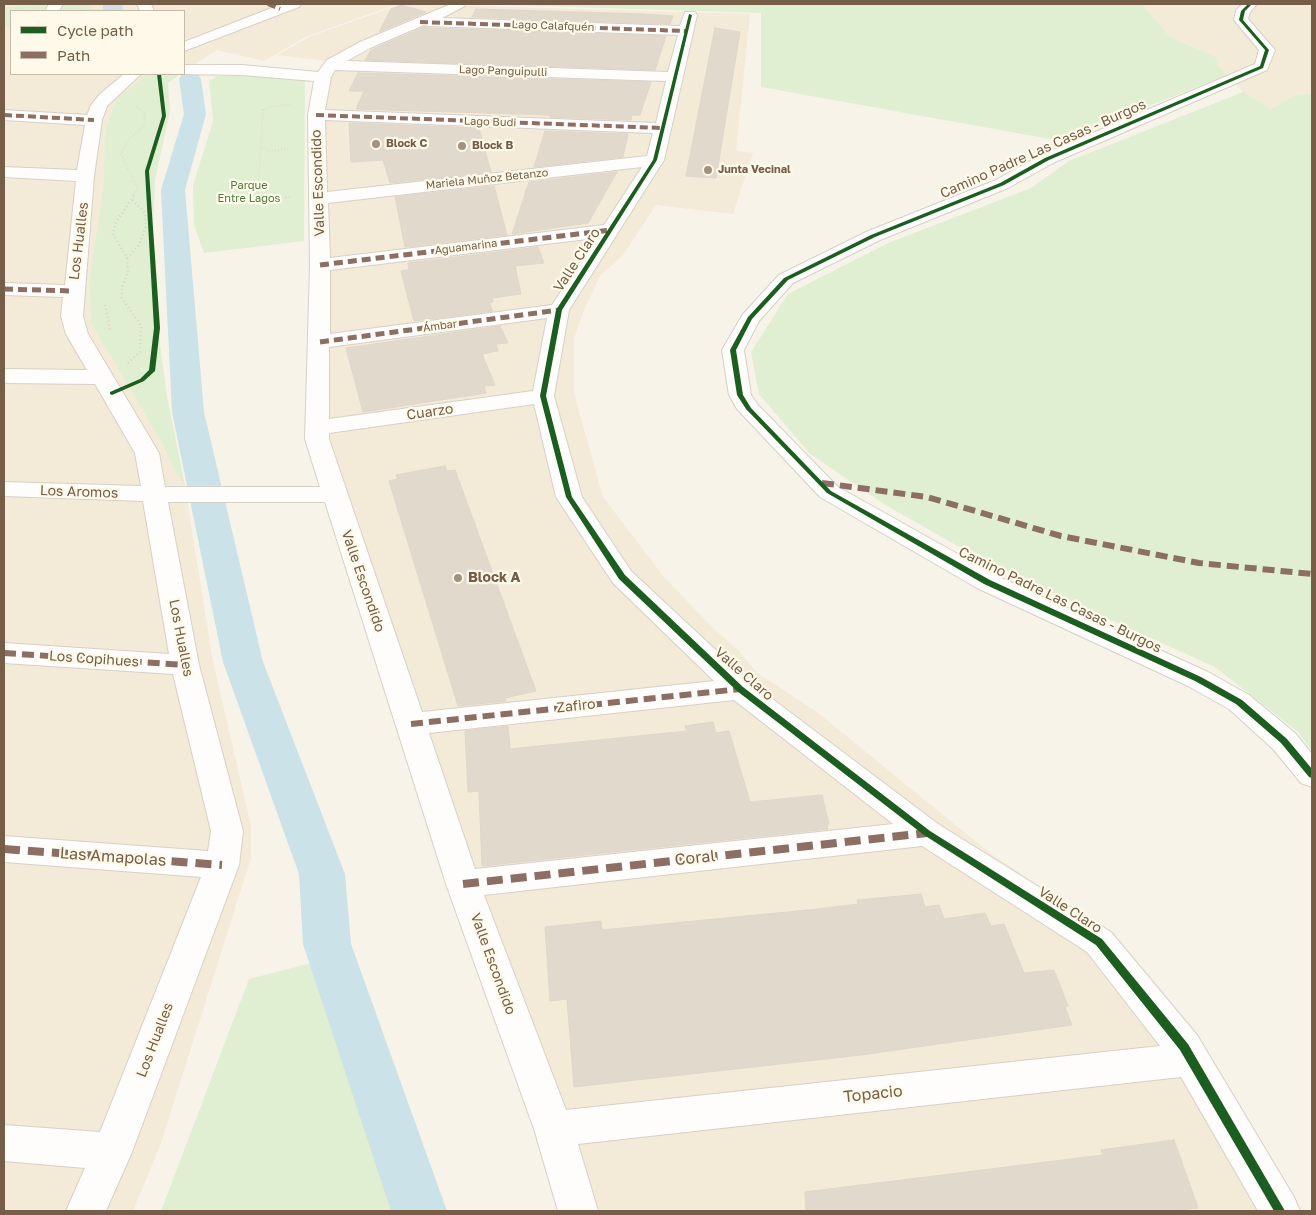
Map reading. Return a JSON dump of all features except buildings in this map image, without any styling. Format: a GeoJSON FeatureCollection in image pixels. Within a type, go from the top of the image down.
{"type":"FeatureCollection","features":[{"type":"Feature","properties":{"kind":"street"},"geometry":{"type":"LineString","coordinates":[[188,42],[274,6],[294,4]]}},
{"type":"Feature","properties":{"kind":"street","name":"Camino Padre Las Casas - Burgos"},"geometry":{"type":"LineString","coordinates":[[1250,4],[1243,11],[1241,20],[1267,50],[1262,67],[1046,159],[1002,184],[873,236],[786,279],[750,318],[733,350],[735,375],[740,395],[749,409],[829,492],[987,582],[1198,679],[1239,702],[1284,741],[1312,775]]}},
{"type":"Feature","properties":{"kind":"street"},"geometry":{"type":"LineString","coordinates":[[329,68],[365,45],[458,6]]}},
{"type":"Feature","properties":{"kind":"street","name":"Valle Claro"},"geometry":{"type":"LineString","coordinates":[[690,15],[655,160],[559,310],[544,396],[569,497],[622,577],[740,689],[927,833],[1099,942],[1184,1047],[1280,1211]]}},
{"type":"Feature","properties":{"kind":"street","name":"Lago Calafquén"},"geometry":{"type":"LineString","coordinates":[[420,22],[686,31]]}},
{"type":"Feature","properties":{"kind":"street","name":"Lago Panguipulli"},"geometry":{"type":"LineString","coordinates":[[188,70],[329,68],[675,77]]}},
{"type":"Feature","properties":{"kind":"street","name":"Valle Escondido"},"geometry":{"type":"LineString","coordinates":[[329,68],[306,110],[306,197],[320,265],[317,439],[463,884],[554,1129],[578,1211]]}},
{"type":"Feature","properties":{"kind":"street"},"geometry":{"type":"LineString","coordinates":[[4,115],[98,110],[132,75]]}},
{"type":"Feature","properties":{"kind":"street","name":"Los Hualles"},"geometry":{"type":"LineString","coordinates":[[86,1211],[112,1152],[222,865],[227,831],[185,665],[147,453],[135,429],[77,334],[72,316],[85,176],[98,110]]}},
{"type":"Feature","properties":{"kind":"street","name":"Lago Budi"},"geometry":{"type":"LineString","coordinates":[[306,110],[663,128]]}},
{"type":"Feature","properties":{"kind":"street","name":"Mariela Muñoz Betanzo"},"geometry":{"type":"LineString","coordinates":[[306,197],[655,160]]}},
{"type":"Feature","properties":{"kind":"street"},"geometry":{"type":"LineString","coordinates":[[4,172],[85,176]]}},
{"type":"Feature","properties":{"kind":"street","name":"Aguamarina"},"geometry":{"type":"LineString","coordinates":[[320,265],[611,230]]}},
{"type":"Feature","properties":{"kind":"street"},"geometry":{"type":"LineString","coordinates":[[4,290],[73,291]]}},
{"type":"Feature","properties":{"kind":"street","name":"Ámbar"},"geometry":{"type":"LineString","coordinates":[[320,342],[559,310]]}},
{"type":"Feature","properties":{"kind":"street"},"geometry":{"type":"LineString","coordinates":[[4,376],[102,377]]}},
{"type":"Feature","properties":{"kind":"street","name":"Cuarzo"},"geometry":{"type":"LineString","coordinates":[[317,428],[544,396]]}},
{"type":"Feature","properties":{"kind":"street","name":"Los Aromos"},"geometry":{"type":"LineString","coordinates":[[4,489],[194,495],[335,495]]}},
{"type":"Feature","properties":{"kind":"street","name":"Los Copihues"},"geometry":{"type":"LineString","coordinates":[[4,653],[185,665]]}},
{"type":"Feature","properties":{"kind":"street","name":"Zafiro"},"geometry":{"type":"LineString","coordinates":[[411,724],[740,689]]}},
{"type":"Feature","properties":{"kind":"street","name":"Coral"},"geometry":{"type":"LineString","coordinates":[[463,884],[927,833]]}},
{"type":"Feature","properties":{"kind":"street","name":"Las Amapolas"},"geometry":{"type":"LineString","coordinates":[[4,849],[222,865]]}},
{"type":"Feature","properties":{"kind":"street","name":"Topacio"},"geometry":{"type":"LineString","coordinates":[[554,1129],[1191,1059]]}},
{"type":"Feature","properties":{"kind":"street"},"geometry":{"type":"LineString","coordinates":[[4,1143],[112,1152]]}},
{"type":"Feature","properties":{"kind":"path"},"geometry":{"type":"LineString","coordinates":[[98,110],[137,106],[144,113],[143,127],[127,141],[121,154],[126,168],[138,189],[116,222],[113,234],[128,258],[128,272],[122,287],[122,298],[141,326],[140,352],[120,371],[102,377]]}},
{"type":"Feature","properties":{"kind":"path"},"geometry":{"type":"LineString","coordinates":[[306,110],[272,106],[263,110],[258,194],[268,198],[306,197]]}},
{"type":"Feature","properties":{"kind":"path"},"geometry":{"type":"LineString","coordinates":[[261,148],[270,151]]}},
{"type":"Feature","properties":{"kind":"path"},"geometry":{"type":"LineString","coordinates":[[260,156],[270,151],[292,149]]}},
{"type":"Feature","properties":{"kind":"path"},"geometry":{"type":"LineString","coordinates":[[128,258],[139,245],[146,226],[145,213],[132,199]]}},
{"type":"Feature","properties":{"kind":"path"},"geometry":{"type":"LineString","coordinates":[[150,209],[153,238]]}},
{"type":"Feature","properties":{"kind":"path"},"geometry":{"type":"LineString","coordinates":[[105,304],[107,323],[111,331]]}},
{"type":"Feature","properties":{"kind":"path"},"geometry":{"type":"LineString","coordinates":[[124,355],[129,363]]}},
{"type":"Feature","properties":{"kind":"shaded area"},"geometry":{"type":"Polygon","coordinates":[[[4,4],[397,4],[305,37],[264,61],[217,50],[185,70],[185,10],[10,10],[10,75],[179,75],[168,83],[170,111],[155,179],[151,278],[167,397],[185,486],[212,657],[251,826],[251,858],[161,1143],[133,1211],[4,1211],[4,4]]]}},
{"type":"Feature","properties":{"kind":"shaded area"},"geometry":{"type":"Polygon","coordinates":[[[402,4],[750,14],[736,151],[753,153],[733,214],[656,205],[623,255],[600,276],[574,338],[574,393],[603,497],[664,577],[711,626],[739,651],[756,672],[817,712],[991,854],[1109,931],[1145,972],[1223,1081],[1300,1211],[559,1211],[544,1152],[328,503],[315,240],[328,61],[278,55],[309,37],[402,4]]]}},
{"type":"Feature","properties":{"kind":"shaded area"},"geometry":{"type":"Polygon","coordinates":[[[1142,4],[1312,4],[1312,93],[1295,95],[1271,109],[1243,92],[1218,65],[1216,57],[1170,37],[1142,4]]]}},
{"type":"Feature","properties":{"kind":"green space"},"geometry":{"type":"Polygon","coordinates":[[[62,4],[91,4],[92,10],[59,10],[62,4]]]}},
{"type":"Feature","properties":{"kind":"green space"},"geometry":{"type":"Polygon","coordinates":[[[477,4],[1142,4],[1170,37],[1216,57],[1218,65],[1227,75],[1061,141],[761,87],[761,13],[477,4]]]}},
{"type":"Feature","properties":{"kind":"green space"},"geometry":{"type":"Polygon","coordinates":[[[47,5],[44,10],[10,10],[10,26],[4,27],[4,7],[47,5]]]}},
{"type":"Feature","properties":{"kind":"green space","name":"Parque Entre Lagos"},"geometry":{"type":"Polygon","coordinates":[[[243,74],[305,80],[304,241],[204,253],[194,225],[193,185],[213,121],[209,81],[217,76],[243,74]]]}},
{"type":"Feature","properties":{"kind":"green space"},"geometry":{"type":"Polygon","coordinates":[[[179,75],[168,83],[170,111],[155,179],[151,278],[167,397],[185,486],[175,471],[163,444],[92,324],[89,285],[104,183],[105,133],[115,102],[144,76],[179,75]]]}},
{"type":"Feature","properties":{"kind":"green space"},"geometry":{"type":"Polygon","coordinates":[[[1243,92],[1271,109],[1295,95],[1312,93],[1312,751],[1298,732],[1215,667],[1086,609],[970,553],[887,506],[810,454],[759,394],[751,352],[788,294],[888,243],[1031,188],[1069,161],[1243,92]]]}},
{"type":"Feature","properties":{"kind":"green space"},"geometry":{"type":"Polygon","coordinates":[[[331,958],[419,1211],[161,1211],[249,979],[331,958]]]}},
{"type":"Feature","properties":{"kind":"waterway"},"geometry":{"type":"LineString","coordinates":[[113,4],[113,10]]}},
{"type":"Feature","properties":{"kind":"waterway"},"geometry":{"type":"LineString","coordinates":[[190,79],[195,114],[173,190],[188,412],[243,662],[322,874],[327,944],[419,1211]]}},
{"type":"Feature","properties":{"kind":"marked path"},"geometry":{"type":"LineString","coordinates":[[268,4],[280,9]]}},
{"type":"Feature","properties":{"kind":"marked path"},"geometry":{"type":"LineString","coordinates":[[420,22],[686,31]]}},
{"type":"Feature","properties":{"kind":"marked path"},"geometry":{"type":"LineString","coordinates":[[4,115],[94,120]]}},
{"type":"Feature","properties":{"kind":"marked path"},"geometry":{"type":"LineString","coordinates":[[316,115],[663,128]]}},
{"type":"Feature","properties":{"kind":"marked path"},"geometry":{"type":"LineString","coordinates":[[320,265],[611,230]]}},
{"type":"Feature","properties":{"kind":"marked path"},"geometry":{"type":"LineString","coordinates":[[4,289],[73,291]]}},
{"type":"Feature","properties":{"kind":"marked path"},"geometry":{"type":"LineString","coordinates":[[320,342],[559,310]]}},
{"type":"Feature","properties":{"kind":"marked path"},"geometry":{"type":"LineString","coordinates":[[822,483],[927,497],[1061,536],[1199,563],[1312,574]]}},
{"type":"Feature","properties":{"kind":"marked path"},"geometry":{"type":"LineString","coordinates":[[4,653],[185,665]]}},
{"type":"Feature","properties":{"kind":"marked path"},"geometry":{"type":"LineString","coordinates":[[411,724],[740,689]]}},
{"type":"Feature","properties":{"kind":"marked path"},"geometry":{"type":"LineString","coordinates":[[463,884],[927,833]]}},
{"type":"Feature","properties":{"kind":"marked path"},"geometry":{"type":"LineString","coordinates":[[4,849],[222,865]]}},
{"type":"Feature","properties":{"kind":"cycle path"},"geometry":{"type":"LineString","coordinates":[[1250,4],[1243,11],[1241,20],[1267,50],[1262,67],[1047,159],[1002,184],[873,236],[786,279],[750,318],[733,350],[740,395],[749,409],[829,492],[987,582],[1198,679],[1239,702],[1284,741],[1312,775]]}},
{"type":"Feature","properties":{"kind":"cycle path"},"geometry":{"type":"LineString","coordinates":[[690,15],[655,160],[559,310],[543,396],[569,497],[622,577],[740,689],[927,833],[1099,942],[1184,1047],[1280,1211]]}},
{"type":"Feature","properties":{"kind":"cycle path"},"geometry":{"type":"LineString","coordinates":[[112,393],[142,380],[152,371],[157,328],[147,171],[164,116],[159,75]]}},
{"type":"Feature","properties":{"kind":"place","name":"Block C"},"geometry":{"type":"Point","coordinates":[376,144]}},
{"type":"Feature","properties":{"kind":"place","name":"Block B"},"geometry":{"type":"Point","coordinates":[462,146]}},
{"type":"Feature","properties":{"kind":"place","name":"Junta Vecinal"},"geometry":{"type":"Point","coordinates":[708,170]}},
{"type":"Feature","properties":{"kind":"place","name":"Block A"},"geometry":{"type":"Point","coordinates":[458,578]}}]}
